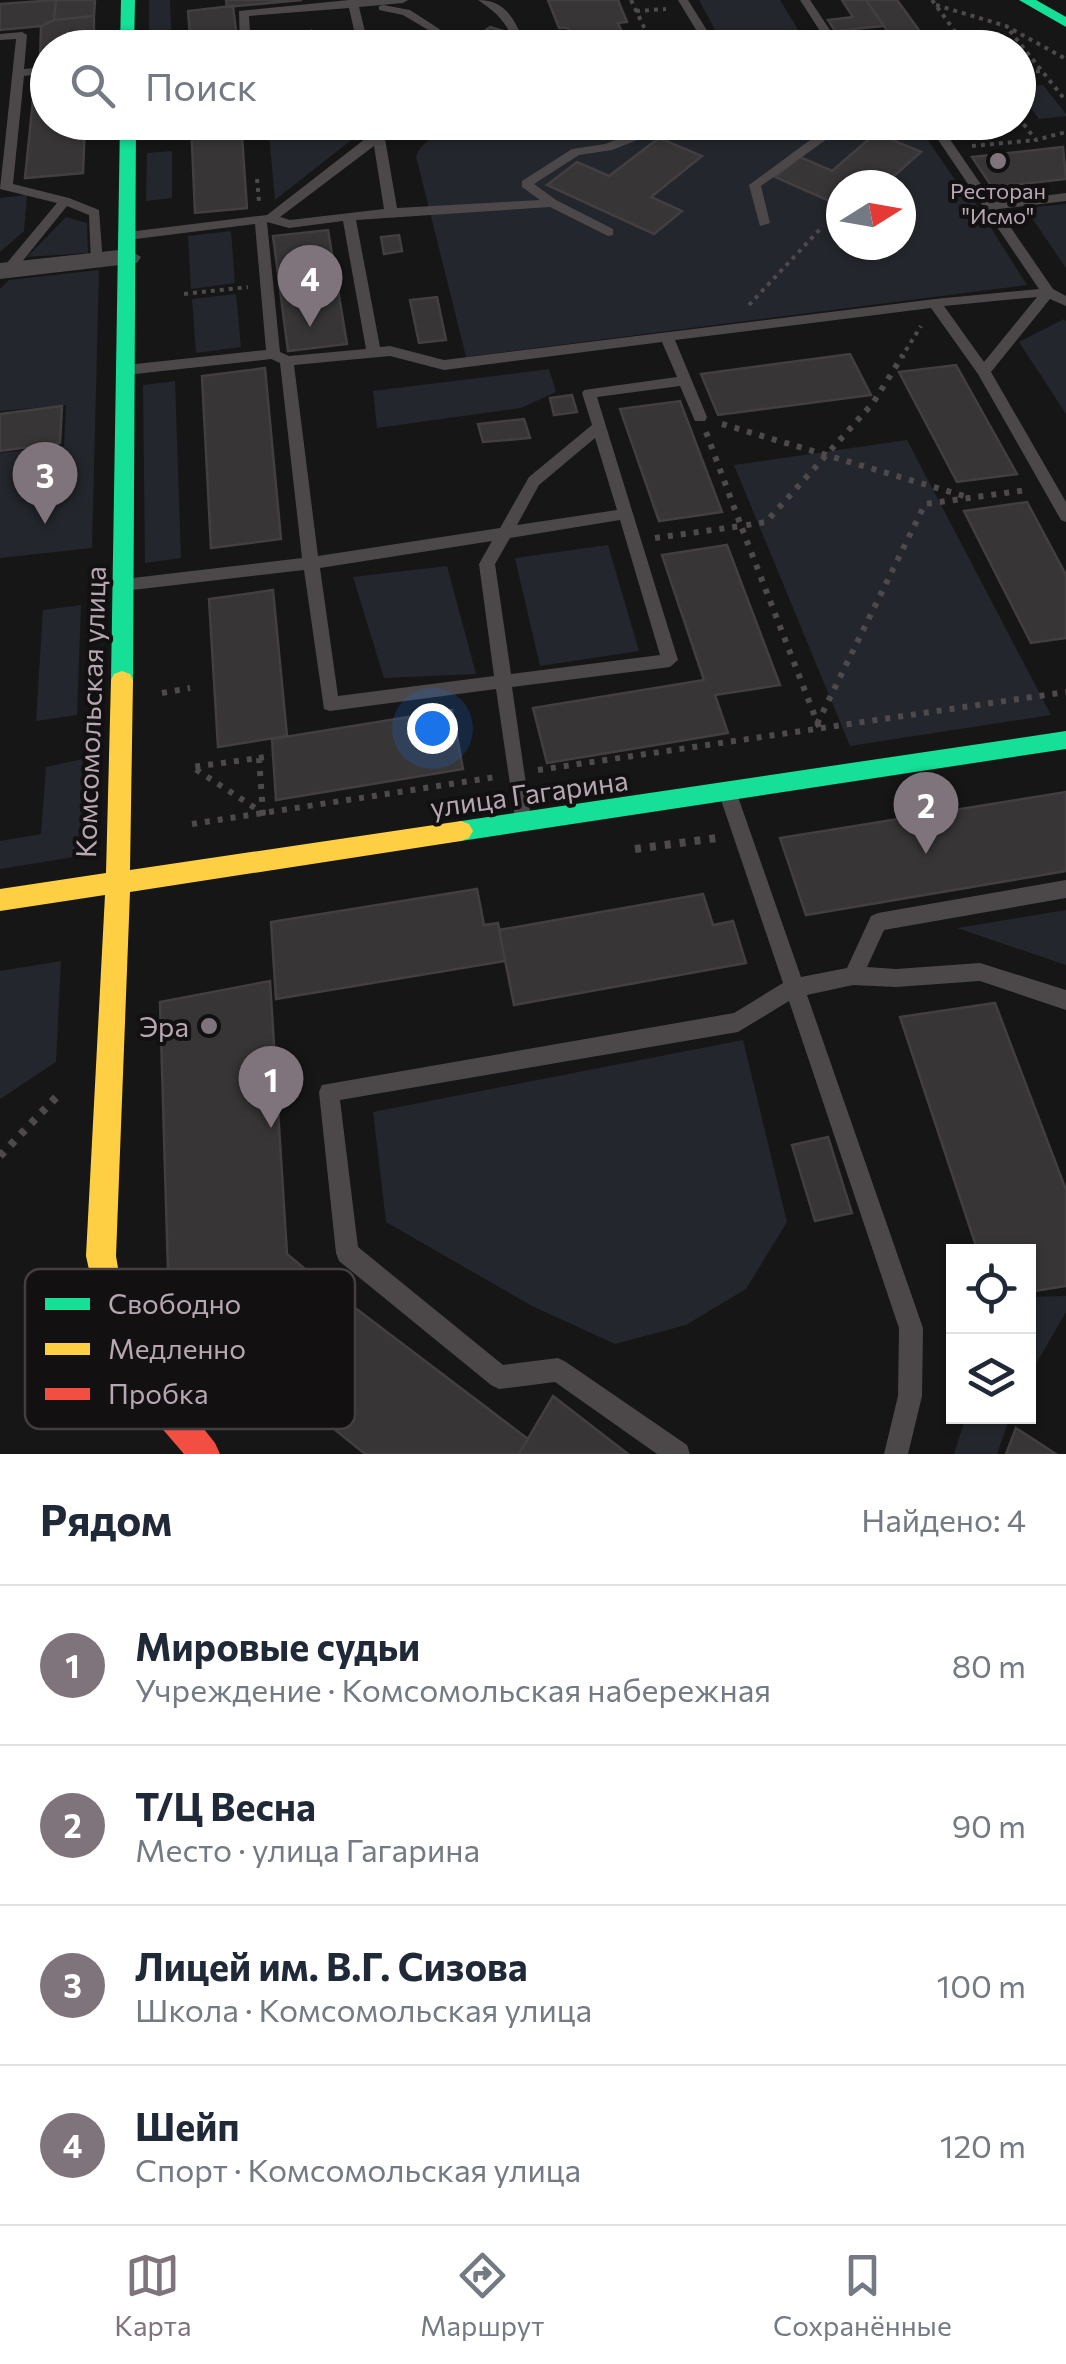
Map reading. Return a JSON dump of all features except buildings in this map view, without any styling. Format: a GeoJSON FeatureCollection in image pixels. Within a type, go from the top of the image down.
{"type":"FeatureCollection","features":[{"type":"Feature","properties":{"kind":"street"},"geometry":{"type":"LineString","coordinates":[[127,30],[128,0]]}},
{"type":"Feature","properties":{"kind":"street"},"geometry":{"type":"LineString","coordinates":[[1026,0],[1066,23]]}},
{"type":"Feature","properties":{"kind":"street","name":"Комсомольская улица"},"geometry":{"type":"LineString","coordinates":[[103,1269],[116,975],[128,140]]}},
{"type":"Feature","properties":{"kind":"street"},"geometry":{"type":"LineString","coordinates":[[4,271],[98,261],[128,246]]}},
{"type":"Feature","properties":{"kind":"street","name":"улица Гагарина"},"geometry":{"type":"LineString","coordinates":[[0,900],[522,825],[1066,740]]}},
{"type":"Feature","properties":{"kind":"street","name":"Комсомольская улица"},"geometry":{"type":"LineString","coordinates":[[184,1429],[204,1454]]}},
{"type":"Feature","properties":{"kind":"lane"},"geometry":{"type":"LineString","coordinates":[[244,30],[243,13],[352,1],[404,0]]}},
{"type":"Feature","properties":{"kind":"lane"},"geometry":{"type":"LineString","coordinates":[[483,0],[505,13],[514,30]]}},
{"type":"Feature","properties":{"kind":"lane"},"geometry":{"type":"LineString","coordinates":[[683,0],[701,30]]}},
{"type":"Feature","properties":{"kind":"lane"},"geometry":{"type":"LineString","coordinates":[[805,0],[825,30]]}},
{"type":"Feature","properties":{"kind":"lane"},"geometry":{"type":"LineString","coordinates":[[352,1],[359,30]]}},
{"type":"Feature","properties":{"kind":"lane"},"geometry":{"type":"LineString","coordinates":[[352,1],[406,12],[435,30]]}},
{"type":"Feature","properties":{"kind":"lane"},"geometry":{"type":"LineString","coordinates":[[0,37],[22,35],[4,184],[65,200],[95,213],[98,261]]}},
{"type":"Feature","properties":{"kind":"lane"},"geometry":{"type":"LineString","coordinates":[[18,73],[30,72]]}},
{"type":"Feature","properties":{"kind":"lane"},"geometry":{"type":"LineString","coordinates":[[266,220],[371,140]]}},
{"type":"Feature","properties":{"kind":"lane"},"geometry":{"type":"LineString","coordinates":[[379,140],[391,212]]}},
{"type":"Feature","properties":{"kind":"lane"},"geometry":{"type":"LineString","coordinates":[[608,232],[552,204],[526,184],[576,152],[625,140]]}},
{"type":"Feature","properties":{"kind":"lane"},"geometry":{"type":"LineString","coordinates":[[764,223],[755,185],[817,140]]}},
{"type":"Feature","properties":{"kind":"lane"},"geometry":{"type":"LineString","coordinates":[[944,140],[1048,292],[1066,302]]}},
{"type":"Feature","properties":{"kind":"lane"},"geometry":{"type":"LineString","coordinates":[[990,206],[1066,197]]}},
{"type":"Feature","properties":{"kind":"lane"},"geometry":{"type":"LineString","coordinates":[[4,271],[65,200]]}},
{"type":"Feature","properties":{"kind":"lane"},"geometry":{"type":"LineString","coordinates":[[128,246],[266,220],[290,224],[391,212],[552,204]]}},
{"type":"Feature","properties":{"kind":"lane"},"geometry":{"type":"LineString","coordinates":[[349,217],[374,352]]}},
{"type":"Feature","properties":{"kind":"lane"},"geometry":{"type":"LineString","coordinates":[[266,220],[267,284],[312,562],[330,704],[670,660],[589,392],[686,381]]}},
{"type":"Feature","properties":{"kind":"lane"},"geometry":{"type":"LineString","coordinates":[[126,370],[390,351],[444,365],[1048,292]]}},
{"type":"Feature","properties":{"kind":"lane"},"geometry":{"type":"LineString","coordinates":[[984,372],[1048,292]]}},
{"type":"Feature","properties":{"kind":"lane"},"geometry":{"type":"LineString","coordinates":[[935,304],[984,372],[1066,516]]}},
{"type":"Feature","properties":{"kind":"lane"},"geometry":{"type":"LineString","coordinates":[[668,338],[700,417]]}},
{"type":"Feature","properties":{"kind":"lane"},"geometry":{"type":"LineString","coordinates":[[522,825],[487,564],[534,481],[598,428]]}},
{"type":"Feature","properties":{"kind":"lane"},"geometry":{"type":"LineString","coordinates":[[1048,487],[1066,484]]}},
{"type":"Feature","properties":{"kind":"lane"},"geometry":{"type":"LineString","coordinates":[[124,586],[625,514]]}},
{"type":"Feature","properties":{"kind":"lane"},"geometry":{"type":"LineString","coordinates":[[728,794],[911,1328],[910,1396],[896,1454]]}},
{"type":"Feature","properties":{"kind":"lane"},"geometry":{"type":"LineString","coordinates":[[853,976],[878,922],[1066,888]]}},
{"type":"Feature","properties":{"kind":"lane"},"geometry":{"type":"LineString","coordinates":[[678,1454],[558,1370],[498,1377],[347,1254],[329,1092],[738,1022],[792,988],[853,976],[980,972],[1066,1000]]}},
{"type":"Feature","properties":{"kind":"path"},"geometry":{"type":"LineString","coordinates":[[630,0],[645,30]]}},
{"type":"Feature","properties":{"kind":"path"},"geometry":{"type":"LineString","coordinates":[[934,3],[1013,30]]}},
{"type":"Feature","properties":{"kind":"path"},"geometry":{"type":"LineString","coordinates":[[934,3],[954,30]]}},
{"type":"Feature","properties":{"kind":"path"},"geometry":{"type":"LineString","coordinates":[[1006,26],[1009,30]]}},
{"type":"Feature","properties":{"kind":"path"},"geometry":{"type":"LineString","coordinates":[[1036,42],[1066,59]]}},
{"type":"Feature","properties":{"kind":"path"},"geometry":{"type":"LineString","coordinates":[[1036,62],[1066,100]]}},
{"type":"Feature","properties":{"kind":"path"},"geometry":{"type":"LineString","coordinates":[[1036,71],[1043,71]]}},
{"type":"Feature","properties":{"kind":"path"},"geometry":{"type":"LineString","coordinates":[[950,148],[1036,140],[1066,132]]}},
{"type":"Feature","properties":{"kind":"path"},"geometry":{"type":"LineString","coordinates":[[258,179],[260,204]]}},
{"type":"Feature","properties":{"kind":"path"},"geometry":{"type":"LineString","coordinates":[[746,308],[823,226]]}},
{"type":"Feature","properties":{"kind":"path"},"geometry":{"type":"LineString","coordinates":[[184,294],[267,284]]}},
{"type":"Feature","properties":{"kind":"path"},"geometry":{"type":"LineString","coordinates":[[633,541],[766,522],[873,402],[935,304]]}},
{"type":"Feature","properties":{"kind":"path"},"geometry":{"type":"LineString","coordinates":[[700,417],[970,498]]}},
{"type":"Feature","properties":{"kind":"path"},"geometry":{"type":"LineString","coordinates":[[700,417],[817,726]]}},
{"type":"Feature","properties":{"kind":"path"},"geometry":{"type":"LineString","coordinates":[[817,726],[925,504],[1048,487]]}},
{"type":"Feature","properties":{"kind":"path"},"geometry":{"type":"LineString","coordinates":[[192,824],[817,726],[1066,692]]}},
{"type":"Feature","properties":{"kind":"path"},"geometry":{"type":"LineString","coordinates":[[263,813],[192,767],[272,756]]}},
{"type":"Feature","properties":{"kind":"path"},"geometry":{"type":"LineString","coordinates":[[259,758],[263,813]]}},
{"type":"Feature","properties":{"kind":"path"},"geometry":{"type":"LineString","coordinates":[[0,1156],[64,1088]]}},
{"type":"Feature","properties":{"kind":"shaded area"},"geometry":{"type":"Polygon","coordinates":[[[149,0],[170,0],[171,30],[149,30],[149,0]]]}},
{"type":"Feature","properties":{"kind":"shaded area"},"geometry":{"type":"Polygon","coordinates":[[[699,0],[780,0],[798,30],[715,30],[699,0]]]}},
{"type":"Feature","properties":{"kind":"shaded area"},"geometry":{"type":"Polygon","coordinates":[[[1043,85],[1066,116],[1039,119],[1036,86],[1043,85]]]}},
{"type":"Feature","properties":{"kind":"shaded area"},"geometry":{"type":"Polygon","coordinates":[[[270,140],[351,140],[275,200],[270,140]]]}},
{"type":"Feature","properties":{"kind":"shaded area"},"geometry":{"type":"Polygon","coordinates":[[[430,140],[928,140],[958,184],[966,188],[1027,285],[466,357],[416,156],[430,140]]]}},
{"type":"Feature","properties":{"kind":"shaded area"},"geometry":{"type":"Polygon","coordinates":[[[172,151],[172,198],[146,201],[147,153],[172,151]]]}},
{"type":"Feature","properties":{"kind":"shaded area"},"geometry":{"type":"Polygon","coordinates":[[[27,195],[24,231],[0,252],[0,198],[27,195]]]}},
{"type":"Feature","properties":{"kind":"shaded area"},"geometry":{"type":"Polygon","coordinates":[[[1066,204],[1066,268],[1025,208],[1066,204]]]}},
{"type":"Feature","properties":{"kind":"shaded area"},"geometry":{"type":"Polygon","coordinates":[[[66,217],[87,223],[88,253],[27,257],[66,217]]]}},
{"type":"Feature","properties":{"kind":"shaded area"},"geometry":{"type":"Polygon","coordinates":[[[231,231],[235,283],[191,289],[188,236],[231,231]]]}},
{"type":"Feature","properties":{"kind":"shaded area"},"geometry":{"type":"Polygon","coordinates":[[[99,270],[92,548],[0,558],[0,453],[64,446],[66,405],[0,411],[0,289],[9,280],[99,270]]]}},
{"type":"Feature","properties":{"kind":"shaded area"},"geometry":{"type":"Polygon","coordinates":[[[236,294],[241,347],[196,353],[192,299],[236,294]]]}},
{"type":"Feature","properties":{"kind":"shaded area"},"geometry":{"type":"Polygon","coordinates":[[[1066,321],[1066,414],[1019,342],[1066,321]]]}},
{"type":"Feature","properties":{"kind":"shaded area"},"geometry":{"type":"Polygon","coordinates":[[[549,369],[556,392],[521,408],[377,428],[373,391],[549,369]]]}},
{"type":"Feature","properties":{"kind":"shaded area"},"geometry":{"type":"Polygon","coordinates":[[[175,381],[181,558],[145,563],[143,385],[175,381]]]}},
{"type":"Feature","properties":{"kind":"shaded area"},"geometry":{"type":"Polygon","coordinates":[[[907,440],[1051,715],[850,746],[734,465],[907,440]]]}},
{"type":"Feature","properties":{"kind":"shaded area"},"geometry":{"type":"Polygon","coordinates":[[[608,545],[639,651],[540,666],[515,558],[608,545]]]}},
{"type":"Feature","properties":{"kind":"shaded area"},"geometry":{"type":"Polygon","coordinates":[[[447,566],[476,674],[384,678],[353,577],[447,566]]]}},
{"type":"Feature","properties":{"kind":"shaded area"},"geometry":{"type":"Polygon","coordinates":[[[81,605],[77,715],[36,721],[43,610],[81,605]]]}},
{"type":"Feature","properties":{"kind":"shaded area"},"geometry":{"type":"Polygon","coordinates":[[[83,759],[80,856],[0,869],[0,841],[41,834],[46,767],[83,759]]]}},
{"type":"Feature","properties":{"kind":"shaded area"},"geometry":{"type":"Polygon","coordinates":[[[1066,910],[1066,965],[957,928],[1066,910]]]}},
{"type":"Feature","properties":{"kind":"shaded area"},"geometry":{"type":"Polygon","coordinates":[[[61,961],[56,1062],[0,1099],[0,971],[61,961]]]}},
{"type":"Feature","properties":{"kind":"shaded area"},"geometry":{"type":"Polygon","coordinates":[[[743,1040],[787,1222],[746,1289],[686,1325],[615,1344],[532,1306],[386,1222],[373,1112],[743,1040]]]}},
{"type":"Feature","properties":{"kind":"shaded area"},"geometry":{"type":"Polygon","coordinates":[[[1066,1296],[1066,1312],[1036,1364],[1036,1334],[1036,1297],[1066,1296]]]}},
{"type":"Feature","properties":{"kind":"shaded area"},"geometry":{"type":"Polygon","coordinates":[[[964,1424],[1008,1424],[997,1454],[954,1454],[964,1424]]]}},
{"type":"Feature","properties":{"kind":"traffic: fast"},"geometry":{"type":"LineString","coordinates":[[127,30],[128,0]]}},
{"type":"Feature","properties":{"kind":"traffic: fast"},"geometry":{"type":"LineString","coordinates":[[1026,0],[1066,23]]}},
{"type":"Feature","properties":{"kind":"traffic: fast"},"geometry":{"type":"LineString","coordinates":[[122,680],[128,140]]}},
{"type":"Feature","properties":{"kind":"traffic: fast"},"geometry":{"type":"LineString","coordinates":[[461,831],[1066,740]]}},
{"type":"Feature","properties":{"kind":"traffic: slow"},"geometry":{"type":"LineString","coordinates":[[103,1269],[116,975],[122,680]]}},
{"type":"Feature","properties":{"kind":"traffic: slow"},"geometry":{"type":"LineString","coordinates":[[0,900],[461,831]]}},
{"type":"Feature","properties":{"kind":"traffic: jam"},"geometry":{"type":"LineString","coordinates":[[184,1429],[204,1454]]}},
{"type":"Feature","properties":{"kind":"place","name":"Ресторан \"Исмо\""},"geometry":{"type":"Point","coordinates":[998,161]}},
{"type":"Feature","properties":{"kind":"place","name":"Шейп"},"geometry":{"type":"Point","coordinates":[310,327]}},
{"type":"Feature","properties":{"kind":"place","name":"Лицей им. В.Г. Сизова"},"geometry":{"type":"Point","coordinates":[45,524]}},
{"type":"Feature","properties":{"kind":"place","name":"Т/Ц Весна"},"geometry":{"type":"Point","coordinates":[926,854]}},
{"type":"Feature","properties":{"kind":"place","name":"Эра"},"geometry":{"type":"Point","coordinates":[209,1026]}},
{"type":"Feature","properties":{"kind":"place","name":"Мировые судьи"},"geometry":{"type":"Point","coordinates":[271,1128]}}]}
